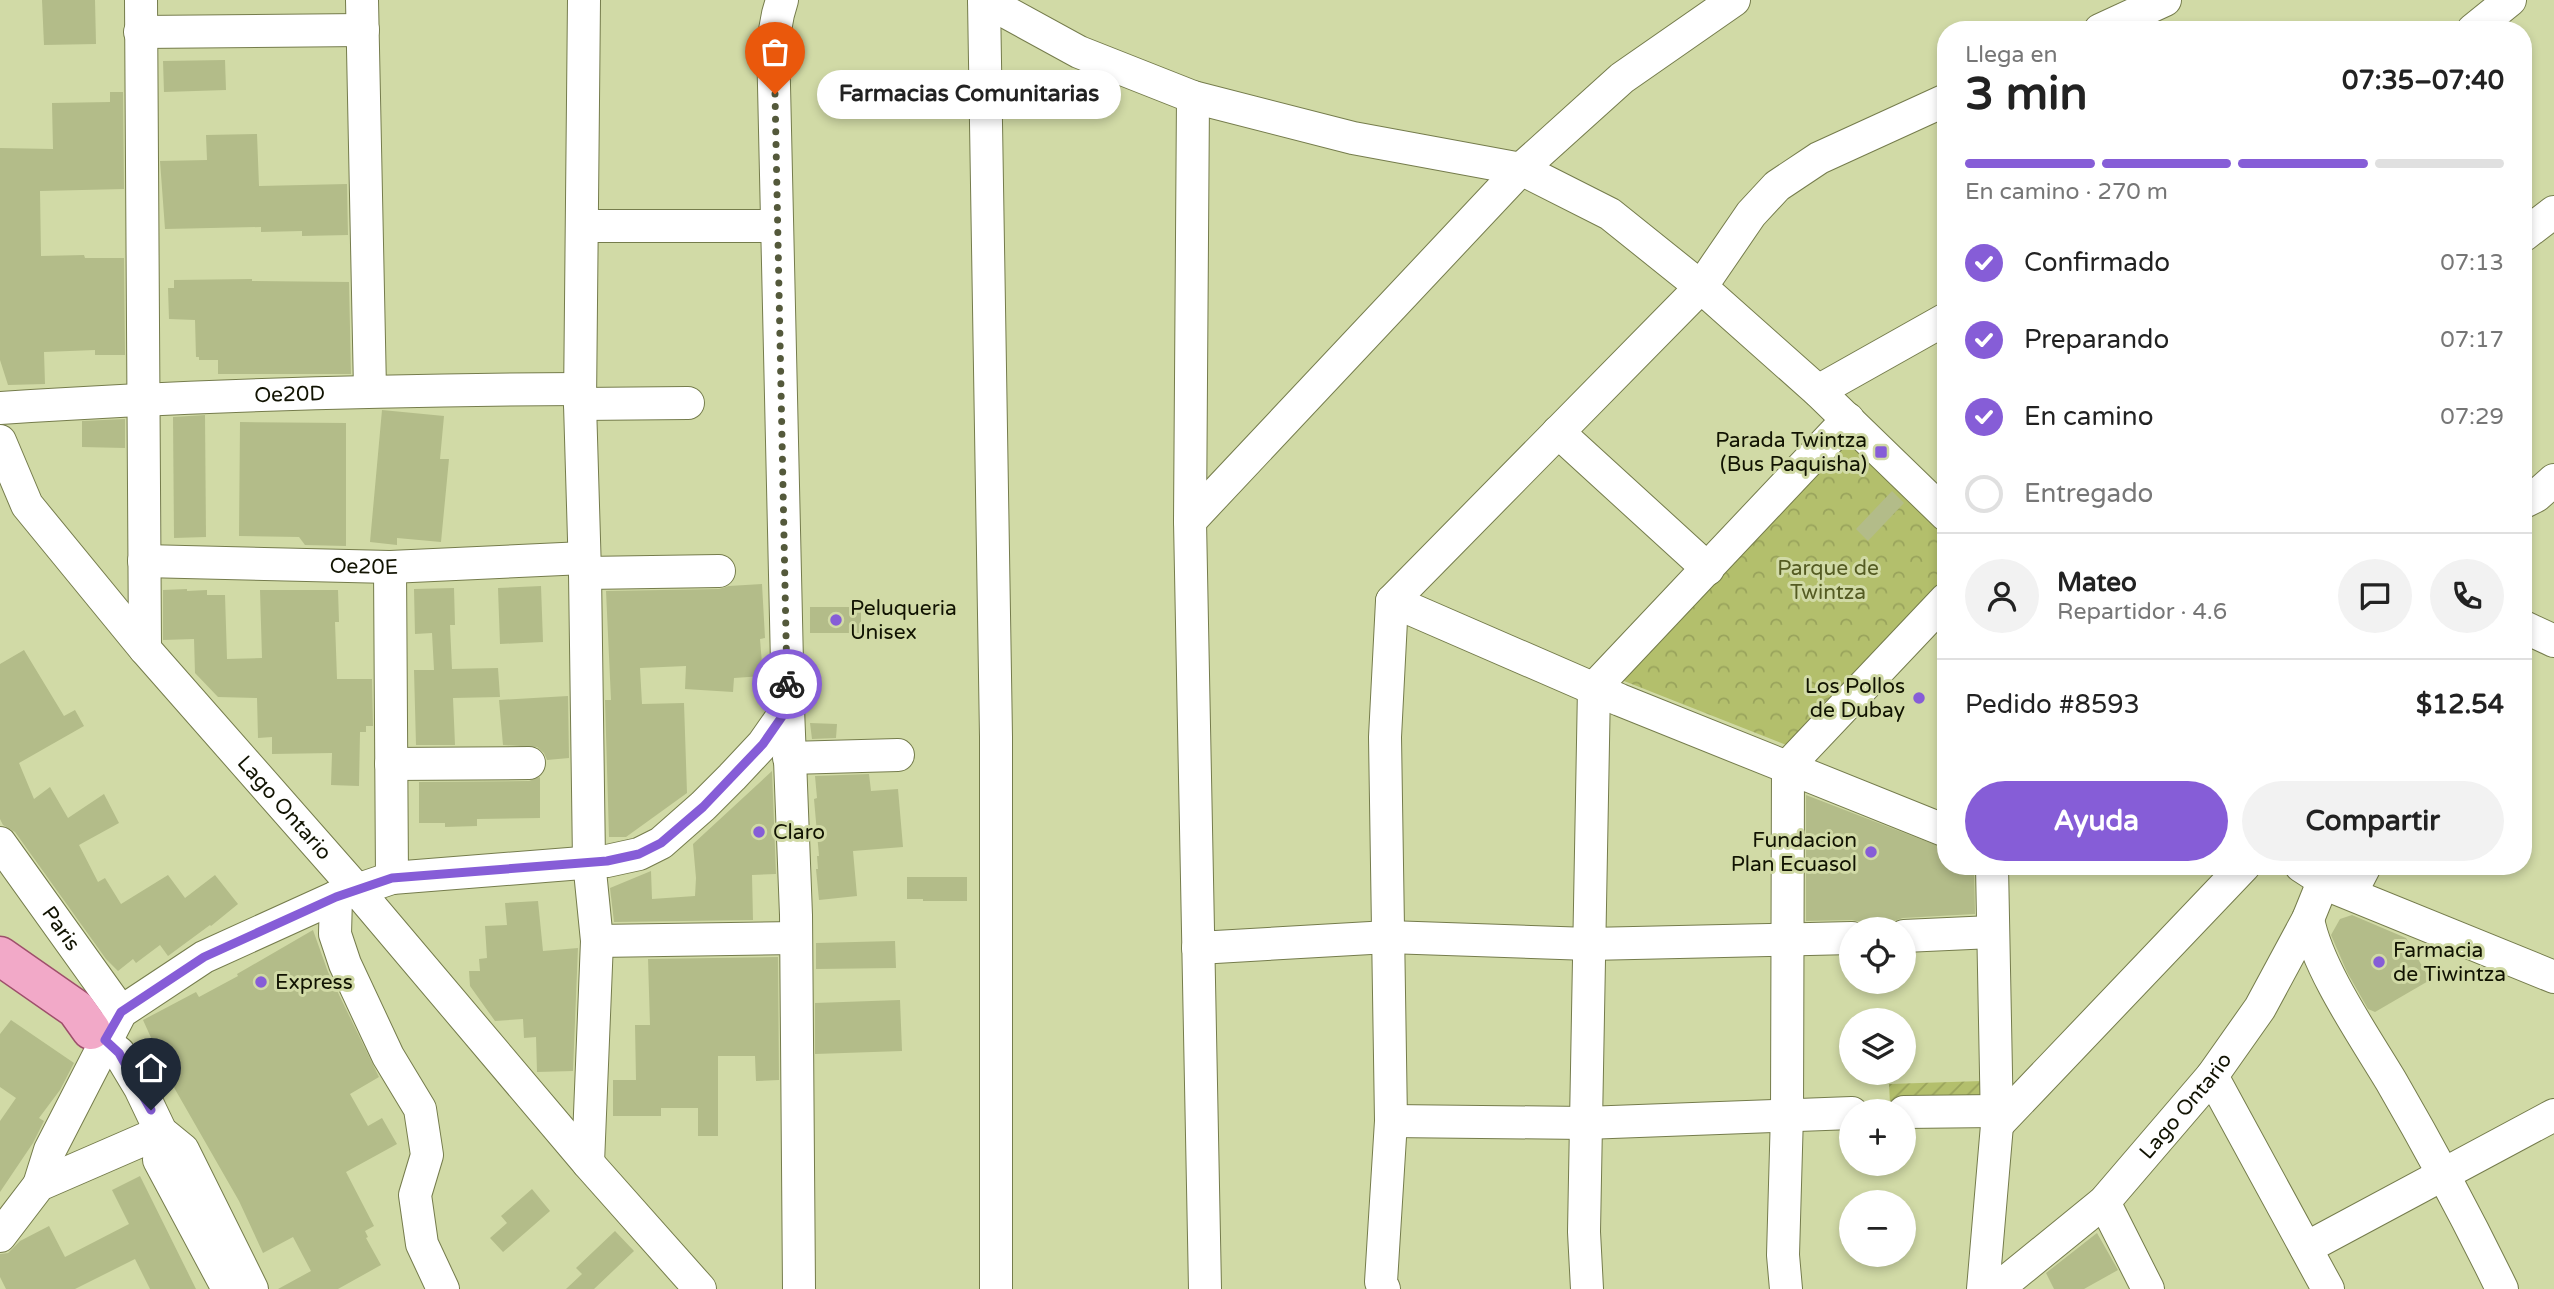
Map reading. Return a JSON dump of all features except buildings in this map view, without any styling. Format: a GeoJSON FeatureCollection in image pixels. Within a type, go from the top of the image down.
{"type":"FeatureCollection","features":[{"type":"Feature","properties":{"kind":"main road"},"geometry":{"type":"LineString","coordinates":[[0,956],[106,1027]]}},
{"type":"Feature","properties":{"kind":"main road"},"geometry":{"type":"LineString","coordinates":[[0,984],[65,1028],[106,1027]]}},
{"type":"Feature","properties":{"kind":"street"},"geometry":{"type":"LineString","coordinates":[[141,0],[145,649]]}},
{"type":"Feature","properties":{"kind":"street"},"geometry":{"type":"LineString","coordinates":[[584,0],[580,397],[589,861],[597,941],[588,1163]]}},
{"type":"Feature","properties":{"kind":"street"},"geometry":{"type":"LineString","coordinates":[[782,0],[774,41],[789,758],[796,938],[799,1289]]}},
{"type":"Feature","properties":{"kind":"street"},"geometry":{"type":"LineString","coordinates":[[996,1289],[996,737],[984,0],[1079,52],[1193,97],[1353,138],[1521,169],[1610,215],[1701,287],[1818,391],[1937,506]]}},
{"type":"Feature","properties":{"kind":"street"},"geometry":{"type":"LineString","coordinates":[[1190,521],[1521,169],[1622,78],[1734,0]]}},
{"type":"Feature","properties":{"kind":"street"},"geometry":{"type":"LineString","coordinates":[[2120,21],[2165,0]]}},
{"type":"Feature","properties":{"kind":"street"},"geometry":{"type":"LineString","coordinates":[[2484,21],[2510,0]]}},
{"type":"Feature","properties":{"kind":"street"},"geometry":{"type":"LineString","coordinates":[[141,32],[363,15],[370,390]]}},
{"type":"Feature","properties":{"kind":"street"},"geometry":{"type":"LineString","coordinates":[[1193,97],[1190,521],[1205,1289]]}},
{"type":"Feature","properties":{"kind":"street"},"geometry":{"type":"LineString","coordinates":[[1384,1289],[1381,1282],[1391,1121],[1385,737],[1392,601],[1701,287],[1751,214],[1777,186],[1819,159],[1937,104]]}},
{"type":"Feature","properties":{"kind":"street"},"geometry":{"type":"LineString","coordinates":[[2532,229],[2554,212]]}},
{"type":"Feature","properties":{"kind":"street"},"geometry":{"type":"LineString","coordinates":[[582,226],[778,226]]}},
{"type":"Feature","properties":{"kind":"street"},"geometry":{"type":"LineString","coordinates":[[1818,391],[1937,324]]}},
{"type":"Feature","properties":{"kind":"street","name":"Oe20D"},"geometry":{"type":"LineString","coordinates":[[0,408],[143,398],[370,390],[688,403]]}},
{"type":"Feature","properties":{"kind":"street"},"geometry":{"type":"LineString","coordinates":[[1587,1289],[1584,1231],[1585,1123],[1594,688],[1848,419]]}},
{"type":"Feature","properties":{"kind":"street"},"geometry":{"type":"LineString","coordinates":[[1558,432],[1708,569]]}},
{"type":"Feature","properties":{"kind":"street","name":"Lago Ontario"},"geometry":{"type":"LineString","coordinates":[[0,441],[27,505],[145,649],[347,893],[700,1289]]}},
{"type":"Feature","properties":{"kind":"street","name":"Oe20E"},"geometry":{"type":"LineString","coordinates":[[144,561],[390,567],[584,566],[719,571]]}},
{"type":"Feature","properties":{"kind":"street"},"geometry":{"type":"LineString","coordinates":[[390,567],[392,878]]}},
{"type":"Feature","properties":{"kind":"street"},"geometry":{"type":"LineString","coordinates":[[1392,601],[1594,688],[1937,827]]}},
{"type":"Feature","properties":{"kind":"street"},"geometry":{"type":"LineString","coordinates":[[1786,1289],[1783,1255],[1787,1114],[1788,766],[1937,609]]}},
{"type":"Feature","properties":{"kind":"street"},"geometry":{"type":"LineString","coordinates":[[2532,631],[2554,641]]}},
{"type":"Feature","properties":{"kind":"street"},"geometry":{"type":"LineString","coordinates":[[0,1236],[39,1185],[50,1150],[79,1097],[106,1027],[204,957],[347,893],[392,878],[630,857],[661,843],[703,807],[763,744],[788,708]]}},
{"type":"Feature","properties":{"kind":"street"},"geometry":{"type":"LineString","coordinates":[[789,758],[898,755]]}},
{"type":"Feature","properties":{"kind":"street"},"geometry":{"type":"LineString","coordinates":[[391,764],[529,763]]}},
{"type":"Feature","properties":{"kind":"street","name":"Paris"},"geometry":{"type":"LineString","coordinates":[[0,843],[141,1088],[161,1132]]}},
{"type":"Feature","properties":{"kind":"street"},"geometry":{"type":"LineString","coordinates":[[1983,1289],[1996,1118],[1992,875]]}},
{"type":"Feature","properties":{"kind":"street"},"geometry":{"type":"LineString","coordinates":[[1916,1113],[1996,1118],[2235,875]]}},
{"type":"Feature","properties":{"kind":"street"},"geometry":{"type":"LineString","coordinates":[[2335,877],[2550,965]]}},
{"type":"Feature","properties":{"kind":"street","name":"Lago Ontario"},"geometry":{"type":"LineString","coordinates":[[1997,1289],[2104,1202],[2212,1076],[2260,1008],[2308,919],[2335,877]]}},
{"type":"Feature","properties":{"kind":"street"},"geometry":{"type":"LineString","coordinates":[[347,893],[335,934],[345,964],[388,1056],[420,1109],[427,1155],[415,1195],[422,1244],[443,1289]]}},
{"type":"Feature","properties":{"kind":"street"},"geometry":{"type":"LineString","coordinates":[[2308,919],[2310,932],[2326,970],[2445,1174],[2502,1289]]}},
{"type":"Feature","properties":{"kind":"street"},"geometry":{"type":"LineString","coordinates":[[1916,935],[1992,932]]}},
{"type":"Feature","properties":{"kind":"street"},"geometry":{"type":"LineString","coordinates":[[1198,948],[1388,937],[1589,944],[1839,939]]}},
{"type":"Feature","properties":{"kind":"street"},"geometry":{"type":"LineString","coordinates":[[597,941],[796,938]]}},
{"type":"Feature","properties":{"kind":"street"},"geometry":{"type":"LineString","coordinates":[[2212,1076],[2328,1289]]}},
{"type":"Feature","properties":{"kind":"street"},"geometry":{"type":"LineString","coordinates":[[1391,1121],[1585,1123],[1839,1113]]}},
{"type":"Feature","properties":{"kind":"street"},"geometry":{"type":"LineString","coordinates":[[2306,1248],[2554,1115]]}},
{"type":"Feature","properties":{"kind":"street"},"geometry":{"type":"LineString","coordinates":[[39,1185],[161,1132]]}},
{"type":"Feature","properties":{"kind":"street"},"geometry":{"type":"LineString","coordinates":[[161,1132],[159,1160],[228,1289]]}},
{"type":"Feature","properties":{"kind":"street"},"geometry":{"type":"LineString","coordinates":[[161,1132],[183,1150],[252,1289]]}},
{"type":"Feature","properties":{"kind":"street"},"geometry":{"type":"LineString","coordinates":[[2104,1202],[2148,1289]]}},
{"type":"Feature","properties":{"kind":"green space","name":"Parque de Twintza"},"geometry":{"type":"Polygon","coordinates":[[[1845,436],[1937,524],[1937,591],[1789,746],[1614,677],[1845,436]]]}},
{"type":"Feature","properties":{"kind":"green space"},"geometry":{"type":"Polygon","coordinates":[[[1982,1081],[1988,1103],[1916,1104],[1916,1099],[1890,1099],[1889,1085],[1982,1081]]]}},
{"type":"Feature","properties":{"kind":"way so far"},"geometry":{"type":"LineString","coordinates":[[775,94],[787,684]]}},
{"type":"Feature","properties":{"kind":"place","name":"Farmacias Comunitarias"},"geometry":{"type":"Point","coordinates":[775,94]}},
{"type":"Feature","properties":{"kind":"place","name":"Parada Twintza (Bus Paquisha)"},"geometry":{"type":"Point","coordinates":[1881,452]}},
{"type":"Feature","properties":{"kind":"place","name":"Peluqueria Unisex"},"geometry":{"type":"Point","coordinates":[836,620]}},
{"type":"Feature","properties":{"kind":"place","name":"Los Pollos de Dubay"},"geometry":{"type":"Point","coordinates":[1919,698]}},
{"type":"Feature","properties":{"kind":"place","name":"Claro"},"geometry":{"type":"Point","coordinates":[759,832]}},
{"type":"Feature","properties":{"kind":"place","name":"Fundacion Plan Ecuasol"},"geometry":{"type":"Point","coordinates":[1871,852]}},
{"type":"Feature","properties":{"kind":"place","name":"Farmacia de Tiwintza"},"geometry":{"type":"Point","coordinates":[2379,962]}},
{"type":"Feature","properties":{"kind":"place","name":"Express"},"geometry":{"type":"Point","coordinates":[261,982]}},
{"type":"Feature","properties":{"kind":"route"},"geometry":{"type":"LineString","coordinates":[[151,1110],[119,1053],[105,1040],[121,1012],[204,957],[336,897],[392,878],[607,861],[648,850],[661,843],[703,807],[763,744],[788,708],[787,684]]}}]}
